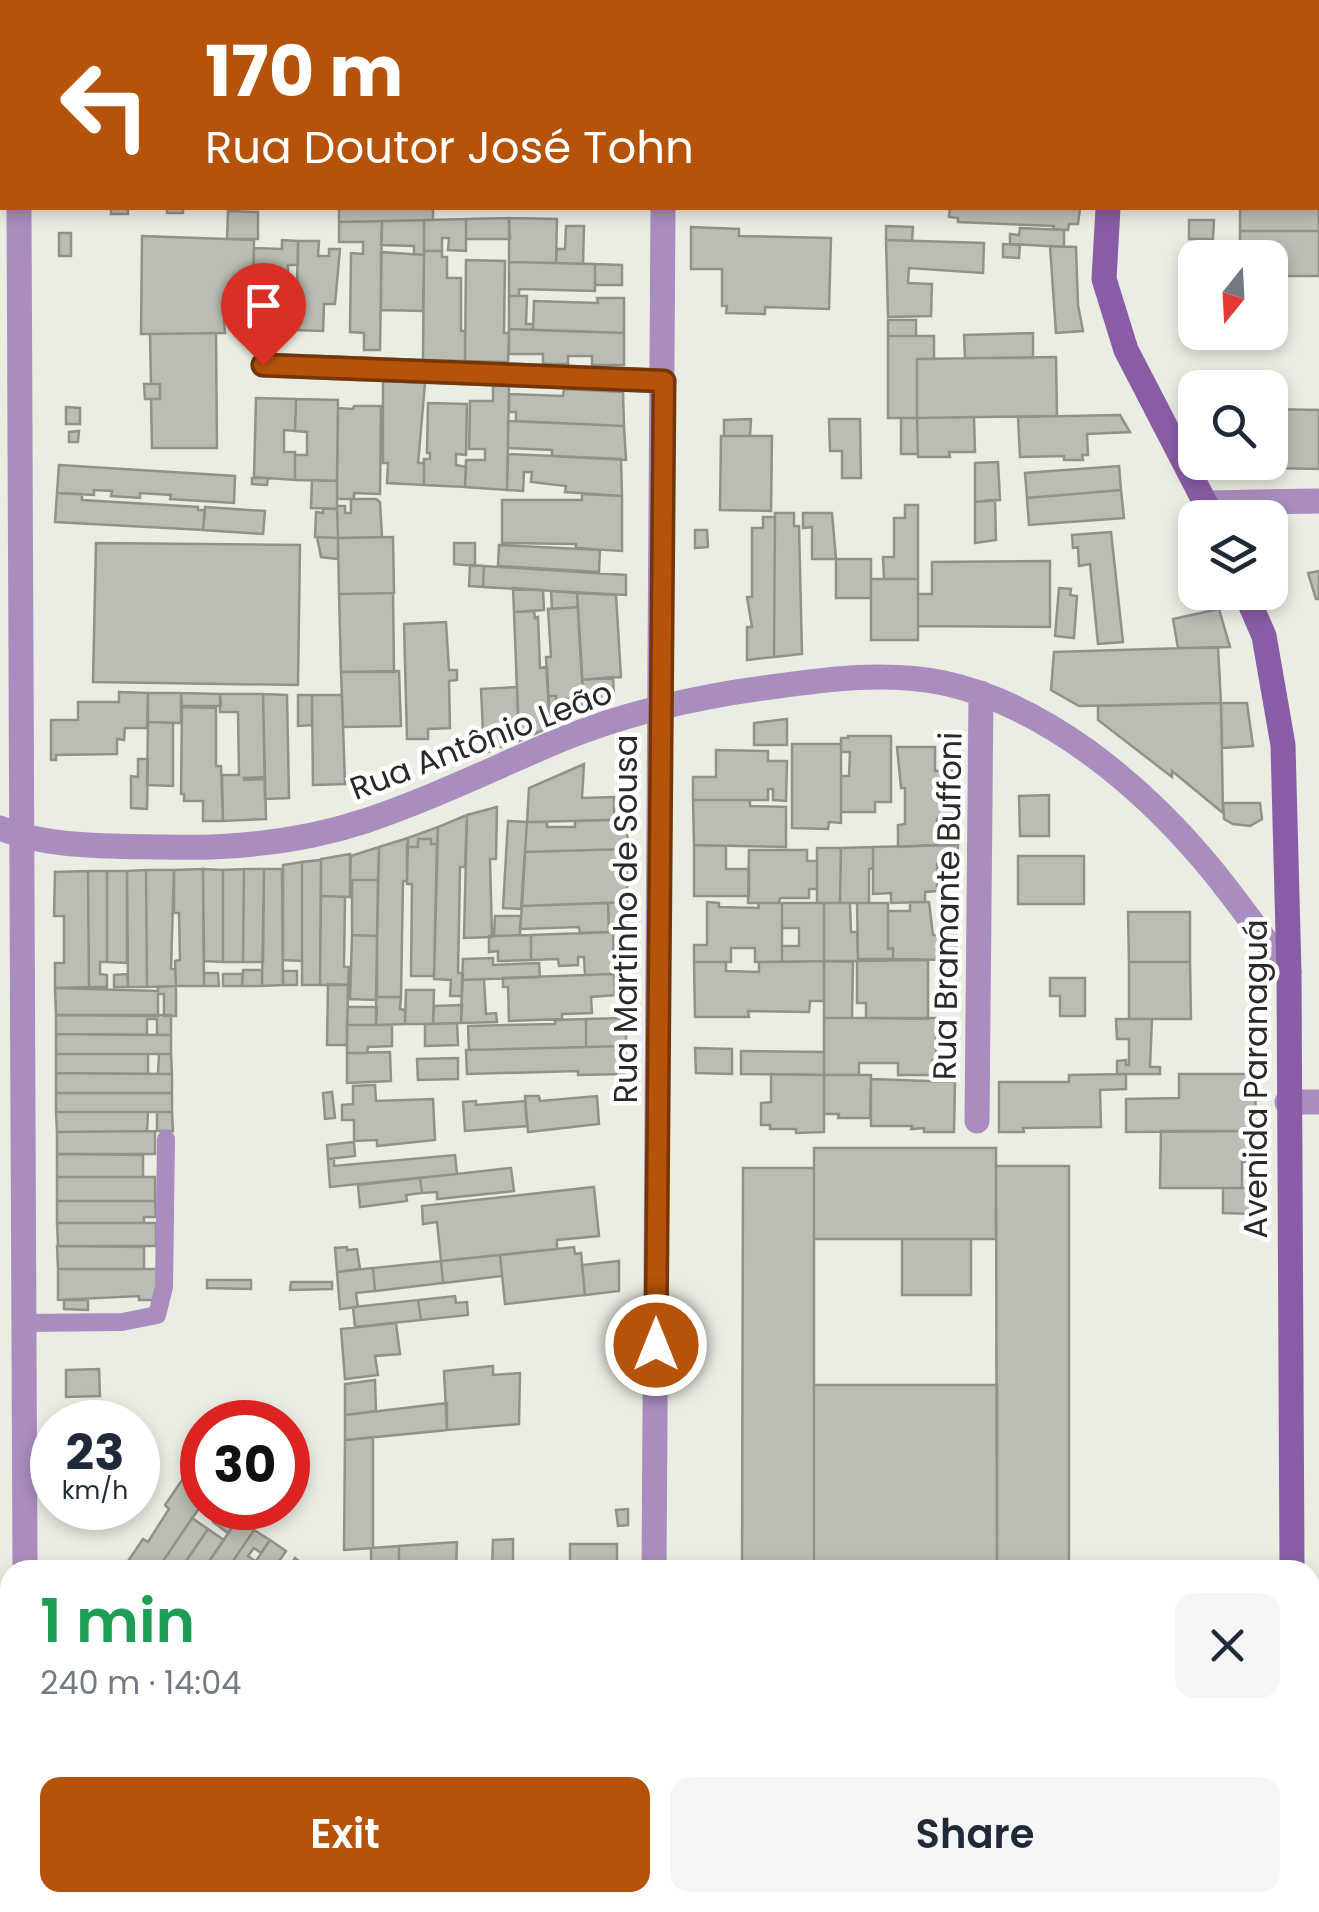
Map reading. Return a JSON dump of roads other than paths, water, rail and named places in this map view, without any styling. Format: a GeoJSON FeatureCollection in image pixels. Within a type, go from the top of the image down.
{"type":"FeatureCollection","features":[{"type":"Feature","properties":{"kind":"main road"},"geometry":{"type":"LineString","coordinates":[[1108,210],[1104,279],[1126,350],[1205,500]]}},
{"type":"Feature","properties":{"kind":"main road","name":"Avenida Paranaguá"},"geometry":{"type":"LineString","coordinates":[[1253,610],[1264,636],[1282,745],[1289,972],[1292,1560]]}},
{"type":"Feature","properties":{"kind":"street"},"geometry":{"type":"LineString","coordinates":[[19,210],[11,833],[12,1131],[24,1323],[26,1560]]}},
{"type":"Feature","properties":{"kind":"street","name":"Rua Martinho de Sousa"},"geometry":{"type":"LineString","coordinates":[[654,1560],[663,210]]}},
{"type":"Feature","properties":{"kind":"street"},"geometry":{"type":"LineString","coordinates":[[263,365],[664,381]]}},
{"type":"Feature","properties":{"kind":"street"},"geometry":{"type":"LineString","coordinates":[[1288,504],[1319,501]]}},
{"type":"Feature","properties":{"kind":"street","name":"Rua Antônio Leão"},"geometry":{"type":"LineString","coordinates":[[11,833],[112,846],[194,848],[292,839],[366,820],[577,733],[700,696],[851,676],[940,682],[981,693],[1054,730],[1132,787],[1202,858],[1289,972]]}},
{"type":"Feature","properties":{"kind":"street","name":"Rua Bramante Buffoni"},"geometry":{"type":"LineString","coordinates":[[977,1121],[981,693]]}},
{"type":"Feature","properties":{"kind":"street"},"geometry":{"type":"LineString","coordinates":[[1287,1102],[1319,1102]]}},
{"type":"Feature","properties":{"kind":"lane"},"geometry":{"type":"LineString","coordinates":[[24,1323],[122,1322],[157,1315],[164,1286],[166,1139]]}}]}
